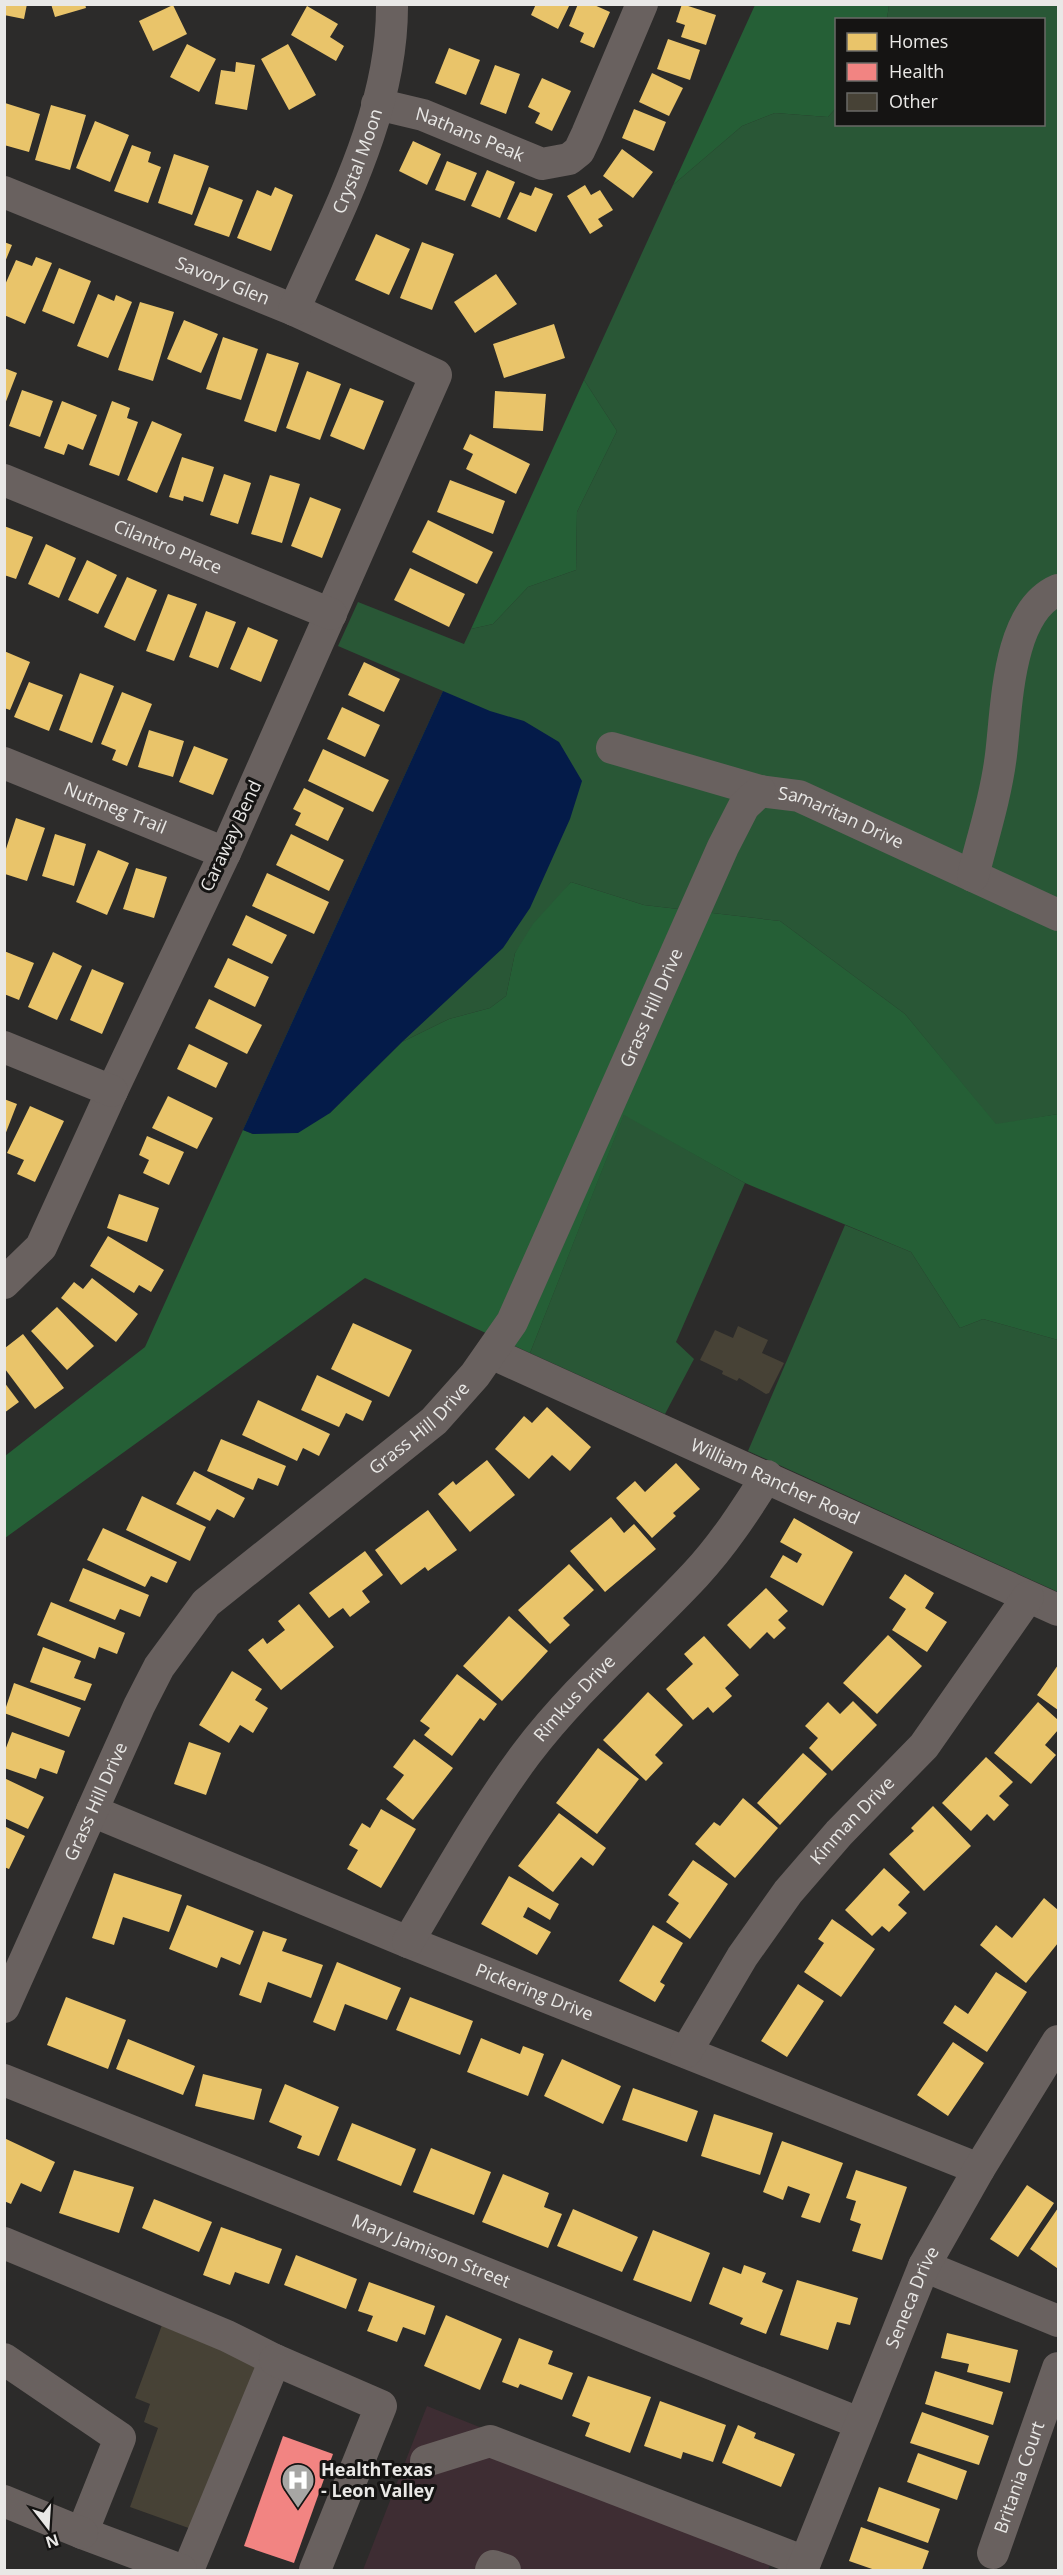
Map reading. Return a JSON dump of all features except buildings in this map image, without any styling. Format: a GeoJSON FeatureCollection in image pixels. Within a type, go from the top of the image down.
{"type":"FeatureCollection","features":[{"type":"Feature","properties":{"kind":"street","name":"Crystal Moon"},"geometry":{"type":"LineString","coordinates":[[294,310],[354,172],[377,104],[388,60],[392,4]]}},
{"type":"Feature","properties":{"kind":"street","name":"Nathans Peak"},"geometry":{"type":"LineString","coordinates":[[377,104],[423,115],[542,164],[560,162],[579,151],[642,4]]}},
{"type":"Feature","properties":{"kind":"street","name":"Savory Glen"},"geometry":{"type":"LineString","coordinates":[[4,192],[294,310],[436,375]]}},
{"type":"Feature","properties":{"kind":"street","name":"Caraway Bend"},"geometry":{"type":"LineString","coordinates":[[4,1283],[41,1247],[225,852],[436,375]]}},
{"type":"Feature","properties":{"kind":"street","name":"Cilantro Place"},"geometry":{"type":"LineString","coordinates":[[4,480],[330,614]]}},
{"type":"Feature","properties":{"kind":"street"},"geometry":{"type":"LineString","coordinates":[[973,876],[995,789],[1001,755],[1002,729],[1021,634],[1031,612],[1041,600],[1059,590]]}},
{"type":"Feature","properties":{"kind":"street","name":"Samaritan Drive"},"geometry":{"type":"LineString","coordinates":[[612,748],[760,791],[799,796],[1059,915]]}},
{"type":"Feature","properties":{"kind":"street","name":"Nutmeg Trail"},"geometry":{"type":"LineString","coordinates":[[4,763],[225,852]]}},
{"type":"Feature","properties":{"kind":"street","name":"Grass Hill Drive"},"geometry":{"type":"LineString","coordinates":[[4,2007],[159,1667],[181,1634],[206,1603],[434,1421],[491,1353],[512,1322],[723,847],[744,806],[760,791]]}},
{"type":"Feature","properties":{"kind":"street"},"geometry":{"type":"LineString","coordinates":[[4,1047],[112,1091]]}},
{"type":"Feature","properties":{"kind":"street","name":"William Rancher Road"},"geometry":{"type":"LineString","coordinates":[[491,1353],[1059,1610]]}},
{"type":"Feature","properties":{"kind":"street","name":"Rimkus Drive"},"geometry":{"type":"LineString","coordinates":[[408,1942],[469,1839],[527,1753],[611,1657],[694,1576],[729,1535],[767,1476]]}},
{"type":"Feature","properties":{"kind":"street","name":"Kinman Drive"},"geometry":{"type":"LineString","coordinates":[[686,2052],[742,1957],[788,1892],[839,1833],[924,1746],[1028,1597]]}},
{"type":"Feature","properties":{"kind":"street","name":"Pickering Drive"},"geometry":{"type":"LineString","coordinates":[[92,1811],[408,1942],[979,2169]]}},
{"type":"Feature","properties":{"kind":"street","name":"Seneca Drive"},"geometry":{"type":"LineString","coordinates":[[804,2566],[859,2423],[924,2266],[979,2169],[1059,2041]]}},
{"type":"Feature","properties":{"kind":"street","name":"Mary Jamison Street"},"geometry":{"type":"LineString","coordinates":[[4,2080],[859,2423]]}},
{"type":"Feature","properties":{"kind":"street"},"geometry":{"type":"LineString","coordinates":[[4,2243],[227,2336],[275,2360],[381,2406],[315,2571]]}},
{"type":"Feature","properties":{"kind":"street"},"geometry":{"type":"LineString","coordinates":[[924,2266],[1059,2321]]}},
{"type":"Feature","properties":{"kind":"street"},"geometry":{"type":"LineString","coordinates":[[188,2571],[275,2360]]}},
{"type":"Feature","properties":{"kind":"street"},"geometry":{"type":"LineString","coordinates":[[7,2365],[120,2438],[82,2533]]}},
{"type":"Feature","properties":{"kind":"street","name":"Britania Court"},"geometry":{"type":"LineString","coordinates":[[993,2553],[1059,2368]]}},
{"type":"Feature","properties":{"kind":"street"},"geometry":{"type":"LineString","coordinates":[[426,2460],[490,2441],[804,2566]]}},
{"type":"Feature","properties":{"kind":"street"},"geometry":{"type":"LineString","coordinates":[[4,2501],[181,2571]]}},
{"type":"Feature","properties":{"kind":"street"},"geometry":{"type":"LineString","coordinates":[[491,2571],[493,2566],[506,2571]]}},
{"type":"Feature","properties":{"kind":"shaded area"},"geometry":{"type":"Polygon","coordinates":[[[427,2406],[777,2546],[768,2570],[363,2570],[427,2406]]]}},
{"type":"Feature","properties":{"kind":"green space"},"geometry":{"type":"Polygon","coordinates":[[[755,5],[889,5],[887,18],[835,18],[835,109],[828,117],[775,113],[742,126],[673,185],[755,5]]]}},
{"type":"Feature","properties":{"kind":"green space"},"geometry":{"type":"Polygon","coordinates":[[[889,5],[1058,5],[1058,1114],[996,1125],[905,1014],[780,921],[644,905],[571,882],[515,953],[506,996],[490,1008],[449,1019],[402,1042],[330,1113],[243,1130],[443,691],[338,646],[358,602],[464,644],[471,629],[493,624],[528,587],[576,570],[577,512],[617,431],[584,380],[673,185],[742,126],[775,113],[828,117],[835,109],[835,126],[1045,126],[1045,18],[887,18],[889,5]]]}},
{"type":"Feature","properties":{"kind":"green space"},"geometry":{"type":"Polygon","coordinates":[[[584,380],[617,431],[577,512],[576,570],[528,587],[493,624],[471,629],[584,380]]]}},
{"type":"Feature","properties":{"kind":"green space"},"geometry":{"type":"Polygon","coordinates":[[[571,882],[644,905],[780,921],[905,1014],[996,1124],[1058,1114],[1058,1340],[983,1319],[960,1328],[911,1252],[745,1183],[624,1115],[530,1353],[365,1278],[5,1538],[5,1456],[145,1347],[243,1130],[253,1134],[330,1113],[402,1042],[449,1019],[490,1008],[506,996],[515,953],[533,924],[571,882]]]}},
{"type":"Feature","properties":{"kind":"green space"},"geometry":{"type":"Polygon","coordinates":[[[624,1114],[745,1183],[676,1342],[694,1359],[665,1414],[530,1353],[624,1114]]]}},
{"type":"Feature","properties":{"kind":"green space"},"geometry":{"type":"Polygon","coordinates":[[[845,1225],[911,1252],[960,1328],[983,1319],[1058,1340],[1058,1592],[748,1451],[845,1225]]]}},
{"type":"Feature","properties":{"kind":"water"},"geometry":{"type":"Polygon","coordinates":[[[443,691],[490,711],[524,721],[559,742],[582,781],[570,819],[530,908],[503,948],[330,1113],[298,1133],[253,1134],[243,1130],[443,691]]]}},
{"type":"Feature","properties":{"kind":"place","name":"HealthTexas - Leon Valley"},"geometry":{"type":"Point","coordinates":[298,2509]}}]}
